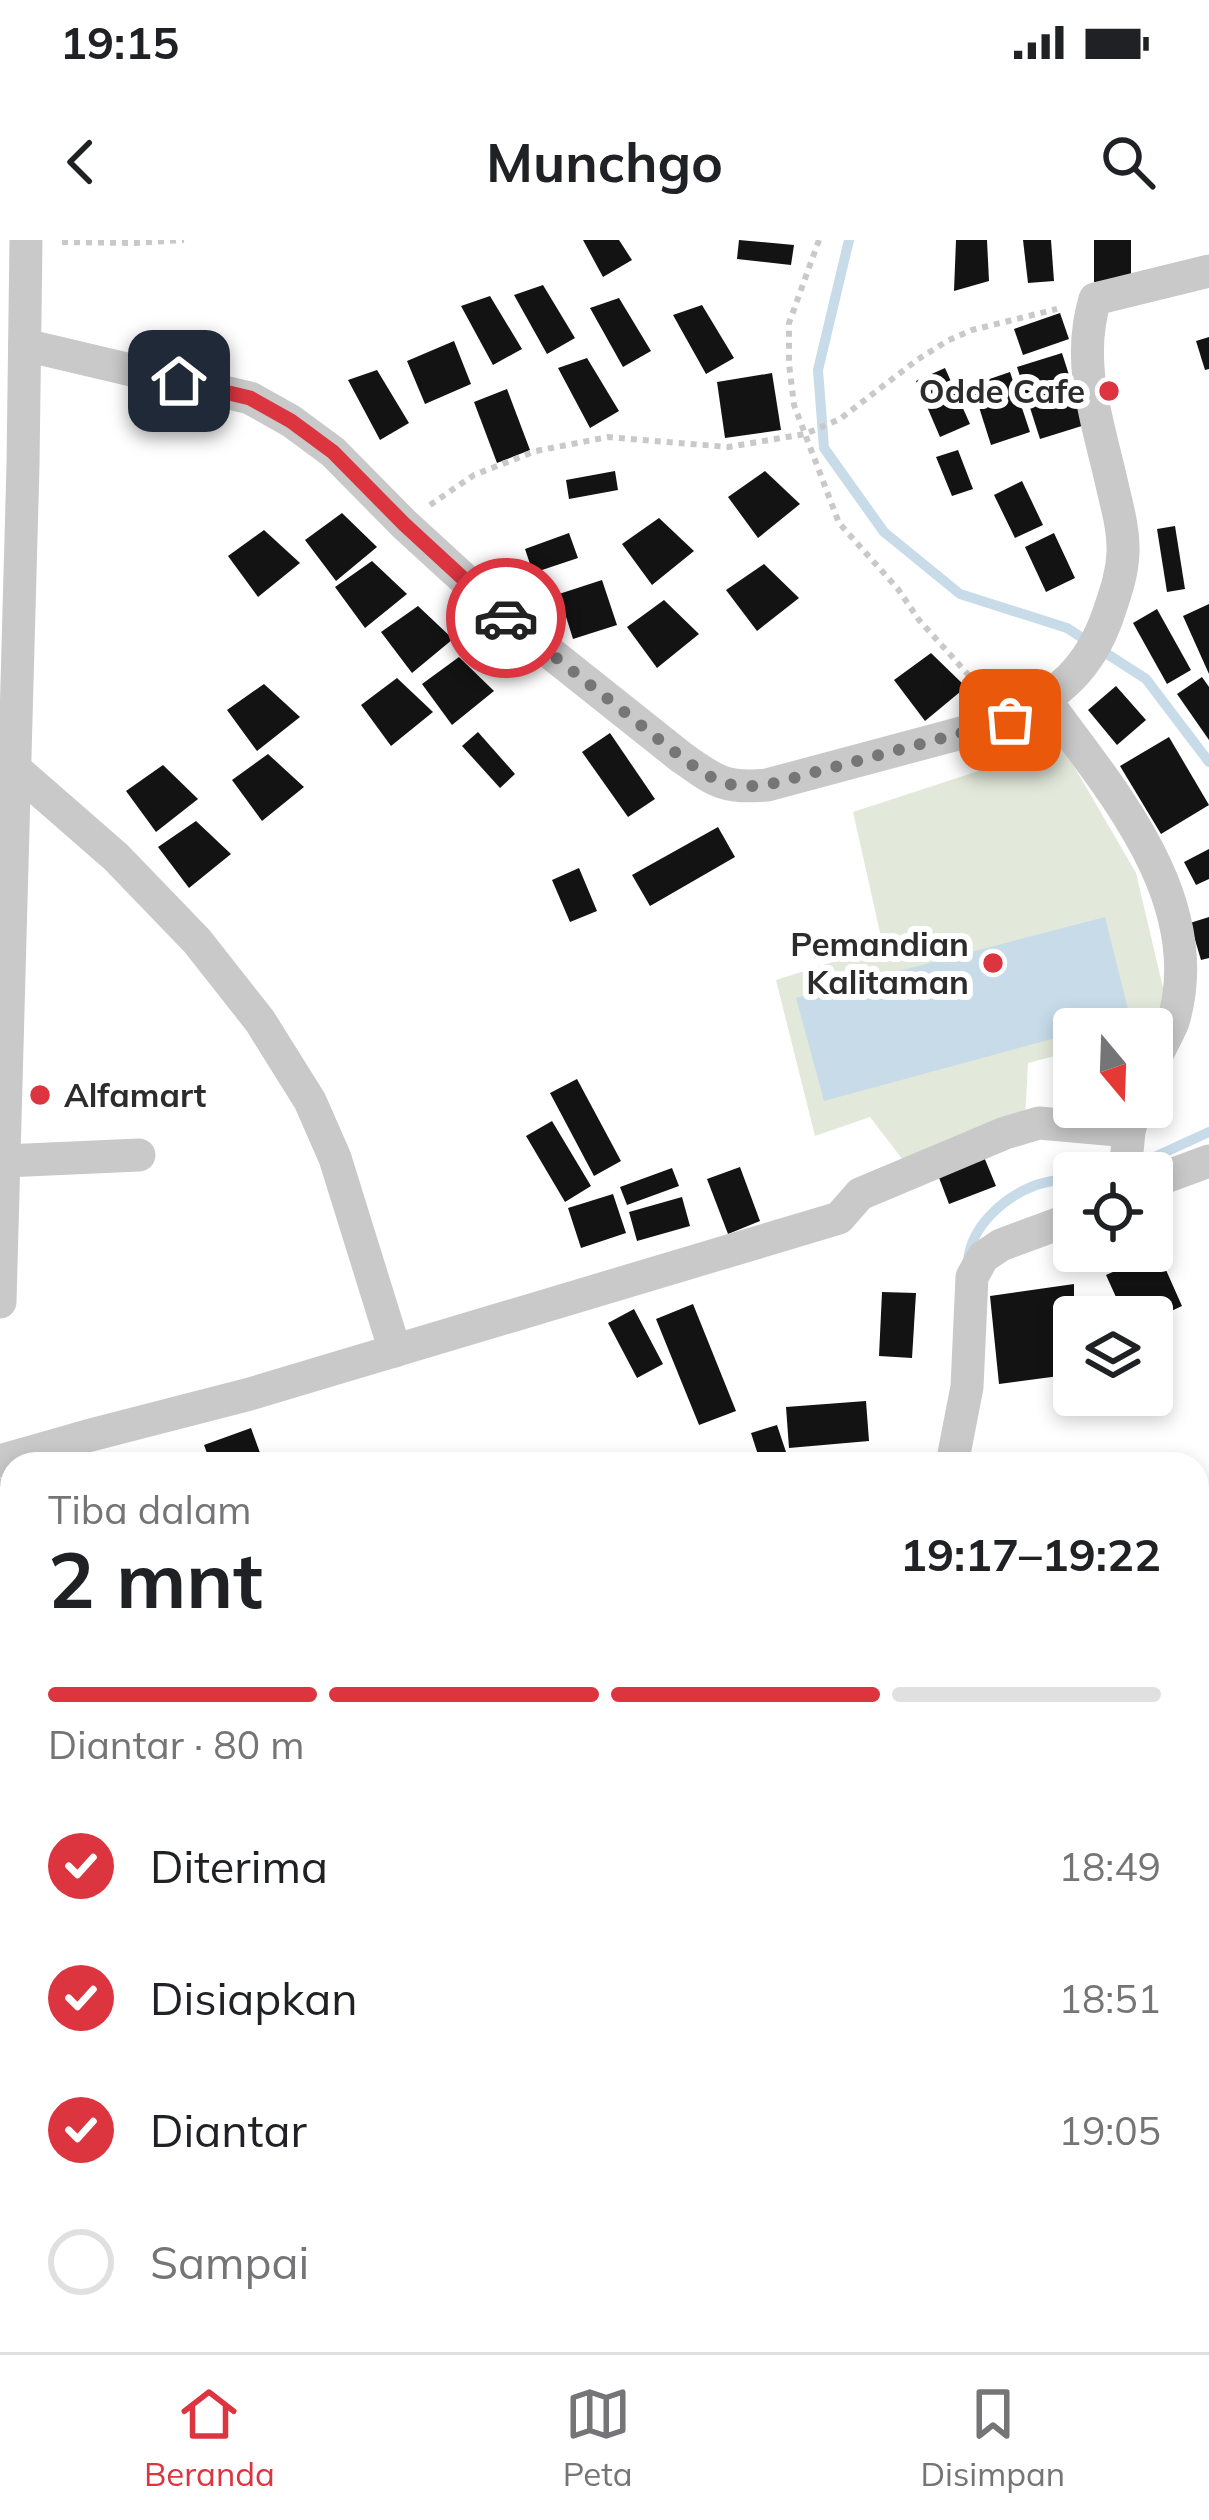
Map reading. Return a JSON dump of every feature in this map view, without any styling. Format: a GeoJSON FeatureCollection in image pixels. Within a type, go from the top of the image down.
{"type":"FeatureCollection","features":[{"type":"Feature","properties":{"kind":"street"},"geometry":{"type":"LineString","coordinates":[[0,1302],[14,767],[8,703],[12,463],[26,345],[26,240]]}},
{"type":"Feature","properties":{"kind":"street"},"geometry":{"type":"LineString","coordinates":[[26,345],[250,398],[291,421],[333,452],[510,621],[708,776],[736,788],[767,785],[1010,720],[1058,690],[1098,643],[1120,581],[1124,548],[1086,367],[1087,325],[1095,299],[1209,271]]}},
{"type":"Feature","properties":{"kind":"street"},"geometry":{"type":"LineString","coordinates":[[1058,690],[1166,874],[1181,923],[1184,968],[1173,1022]]}},
{"type":"Feature","properties":{"kind":"street"},"geometry":{"type":"LineString","coordinates":[[14,767],[116,856],[197,941],[260,1021],[310,1101],[335,1158],[395,1351]]}},
{"type":"Feature","properties":{"kind":"street"},"geometry":{"type":"LineString","coordinates":[[31,1452],[395,1351],[849,1206],[1005,1132],[1039,1123],[1129,1142]]}},
{"type":"Feature","properties":{"kind":"street"},"geometry":{"type":"LineString","coordinates":[[4,1153],[139,1155]]}},
{"type":"Feature","properties":{"kind":"street"},"geometry":{"type":"LineString","coordinates":[[1173,1174],[1209,1161]]}},
{"type":"Feature","properties":{"kind":"street"},"geometry":{"type":"LineString","coordinates":[[954,1452],[967,1387],[972,1277],[982,1257],[1053,1226]]}},
{"type":"Feature","properties":{"kind":"path"},"geometry":{"type":"LineString","coordinates":[[26,240],[184,240]]}},
{"type":"Feature","properties":{"kind":"path"},"geometry":{"type":"LineString","coordinates":[[819,240],[789,323],[789,364],[794,405],[839,523],[1010,720]]}},
{"type":"Feature","properties":{"kind":"path"},"geometry":{"type":"LineString","coordinates":[[404,524],[474,475],[536,451],[608,437],[728,447],[807,434],[841,419],[947,341],[972,330],[1095,299]]}},
{"type":"Feature","properties":{"kind":"green space","name":"Pemandian Kalitaman"},"geometry":{"type":"Polygon","coordinates":[[[1061,744],[1136,873],[1168,1008],[1053,1008],[1053,1056],[1028,1063],[1025,1121],[906,1164],[870,1117],[815,1136],[776,980],[883,946],[853,812],[1061,744]]]}},
{"type":"Feature","properties":{"kind":"water"},"geometry":{"type":"Polygon","coordinates":[[[1105,917],[1128,1008],[1053,1008],[1053,1039],[824,1101],[796,998],[1105,917]]]}},
{"type":"Feature","properties":{"kind":"building"},"geometry":{"type":"Polygon","coordinates":[[[583,240],[619,240],[632,260],[603,277],[583,240]]]}},
{"type":"Feature","properties":{"kind":"building"},"geometry":{"type":"Polygon","coordinates":[[[739,240],[794,245],[791,265],[737,259],[739,240]]]}},
{"type":"Feature","properties":{"kind":"building"},"geometry":{"type":"Polygon","coordinates":[[[956,240],[987,240],[989,281],[954,291],[956,240]]]}},
{"type":"Feature","properties":{"kind":"building"},"geometry":{"type":"Polygon","coordinates":[[[1023,240],[1051,240],[1054,281],[1028,283],[1023,240]]]}},
{"type":"Feature","properties":{"kind":"building"},"geometry":{"type":"Polygon","coordinates":[[[1094,240],[1131,240],[1131,281],[1094,282],[1094,240]]]}},
{"type":"Feature","properties":{"kind":"building"},"geometry":{"type":"Polygon","coordinates":[[[543,285],[575,338],[547,354],[514,295],[543,285]]]}},
{"type":"Feature","properties":{"kind":"building"},"geometry":{"type":"Polygon","coordinates":[[[490,296],[522,349],[493,365],[461,306],[490,296]]]}},
{"type":"Feature","properties":{"kind":"building"},"geometry":{"type":"Polygon","coordinates":[[[619,298],[651,351],[623,367],[590,308],[619,298]]]}},
{"type":"Feature","properties":{"kind":"building"},"geometry":{"type":"Polygon","coordinates":[[[702,305],[734,358],[706,374],[673,315],[702,305]]]}},
{"type":"Feature","properties":{"kind":"building"},"geometry":{"type":"Polygon","coordinates":[[[1060,313],[1069,339],[1023,355],[1014,329],[1060,313]]]}},
{"type":"Feature","properties":{"kind":"building"},"geometry":{"type":"Polygon","coordinates":[[[1209,337],[1209,369],[1205,370],[1196,341],[1209,337]]]}},
{"type":"Feature","properties":{"kind":"building"},"geometry":{"type":"Polygon","coordinates":[[[454,341],[471,384],[425,404],[407,361],[454,341]]]}},
{"type":"Feature","properties":{"kind":"building"},"geometry":{"type":"Polygon","coordinates":[[[1062,353],[1085,425],[1040,439],[1017,367],[1062,353]]]}},
{"type":"Feature","properties":{"kind":"building"},"geometry":{"type":"Polygon","coordinates":[[[587,358],[619,411],[590,428],[558,368],[587,358]]]}},
{"type":"Feature","properties":{"kind":"building"},"geometry":{"type":"Polygon","coordinates":[[[945,368],[970,424],[940,437],[916,381],[945,368]]]}},
{"type":"Feature","properties":{"kind":"building"},"geometry":{"type":"Polygon","coordinates":[[[377,370],[409,423],[380,440],[348,380],[377,370]]]}},
{"type":"Feature","properties":{"kind":"building"},"geometry":{"type":"Polygon","coordinates":[[[1010,372],[1030,432],[991,445],[972,385],[1010,372]]]}},
{"type":"Feature","properties":{"kind":"building"},"geometry":{"type":"Polygon","coordinates":[[[772,373],[781,430],[725,438],[717,382],[772,373]]]}},
{"type":"Feature","properties":{"kind":"building"},"geometry":{"type":"Polygon","coordinates":[[[507,389],[530,450],[497,463],[474,402],[507,389]]]}},
{"type":"Feature","properties":{"kind":"building"},"geometry":{"type":"Polygon","coordinates":[[[958,450],[973,489],[952,496],[936,457],[958,450]]]}},
{"type":"Feature","properties":{"kind":"building"},"geometry":{"type":"Polygon","coordinates":[[[615,471],[618,490],[569,499],[566,480],[615,471]]]}},
{"type":"Feature","properties":{"kind":"building"},"geometry":{"type":"Polygon","coordinates":[[[765,471],[800,504],[758,538],[728,497],[765,471]]]}},
{"type":"Feature","properties":{"kind":"building"},"geometry":{"type":"Polygon","coordinates":[[[1022,481],[1043,525],[1015,538],[994,495],[1022,481]]]}},
{"type":"Feature","properties":{"kind":"building"},"geometry":{"type":"Polygon","coordinates":[[[342,513],[377,547],[336,581],[305,540],[342,513]]]}},
{"type":"Feature","properties":{"kind":"building"},"geometry":{"type":"Polygon","coordinates":[[[659,518],[694,551],[652,585],[622,544],[659,518]]]}},
{"type":"Feature","properties":{"kind":"building"},"geometry":{"type":"Polygon","coordinates":[[[1175,526],[1185,589],[1167,592],[1157,529],[1175,526]]]}},
{"type":"Feature","properties":{"kind":"building"},"geometry":{"type":"Polygon","coordinates":[[[264,530],[300,563],[258,597],[228,556],[264,530]]]}},
{"type":"Feature","properties":{"kind":"building"},"geometry":{"type":"Polygon","coordinates":[[[569,533],[578,558],[533,573],[525,549],[569,533]]]}},
{"type":"Feature","properties":{"kind":"building"},"geometry":{"type":"Polygon","coordinates":[[[1054,533],[1075,578],[1046,592],[1025,547],[1054,533]]]}},
{"type":"Feature","properties":{"kind":"building"},"geometry":{"type":"Polygon","coordinates":[[[372,561],[407,594],[365,628],[335,587],[372,561]]]}},
{"type":"Feature","properties":{"kind":"building"},"geometry":{"type":"Polygon","coordinates":[[[764,564],[799,598],[757,631],[726,590],[764,564]]]}},
{"type":"Feature","properties":{"kind":"building"},"geometry":{"type":"Polygon","coordinates":[[[602,580],[617,625],[573,639],[559,594],[602,580]]]}},
{"type":"Feature","properties":{"kind":"building"},"geometry":{"type":"Polygon","coordinates":[[[664,600],[699,634],[657,668],[627,627],[664,600]]]}},
{"type":"Feature","properties":{"kind":"building"},"geometry":{"type":"Polygon","coordinates":[[[1209,604],[1209,674],[1183,616],[1209,604]]]}},
{"type":"Feature","properties":{"kind":"building"},"geometry":{"type":"Polygon","coordinates":[[[418,606],[453,639],[412,673],[381,632],[418,606]]]}},
{"type":"Feature","properties":{"kind":"building"},"geometry":{"type":"Polygon","coordinates":[[[1157,609],[1191,670],[1167,684],[1133,623],[1157,609]]]}},
{"type":"Feature","properties":{"kind":"building"},"geometry":{"type":"Polygon","coordinates":[[[931,653],[966,687],[925,721],[894,680],[931,653]]]}},
{"type":"Feature","properties":{"kind":"building"},"geometry":{"type":"Polygon","coordinates":[[[459,657],[494,691],[452,725],[422,684],[459,657]]]}},
{"type":"Feature","properties":{"kind":"building"},"geometry":{"type":"Polygon","coordinates":[[[1202,677],[1209,687],[1209,740],[1177,694],[1202,677]]]}},
{"type":"Feature","properties":{"kind":"building"},"geometry":{"type":"Polygon","coordinates":[[[397,678],[433,712],[391,746],[361,705],[397,678]]]}},
{"type":"Feature","properties":{"kind":"building"},"geometry":{"type":"Polygon","coordinates":[[[264,684],[300,717],[257,751],[227,710],[264,684]]]}},
{"type":"Feature","properties":{"kind":"building"},"geometry":{"type":"Polygon","coordinates":[[[1116,686],[1146,720],[1117,745],[1088,710],[1116,686]]]}},
{"type":"Feature","properties":{"kind":"building"},"geometry":{"type":"Polygon","coordinates":[[[478,732],[515,774],[500,788],[462,746],[478,732]]]}},
{"type":"Feature","properties":{"kind":"building"},"geometry":{"type":"Polygon","coordinates":[[[610,733],[655,799],[628,817],[582,752],[610,733]]]}},
{"type":"Feature","properties":{"kind":"building"},"geometry":{"type":"Polygon","coordinates":[[[1169,737],[1209,805],[1161,834],[1120,766],[1169,737]]]}},
{"type":"Feature","properties":{"kind":"building"},"geometry":{"type":"Polygon","coordinates":[[[268,754],[304,787],[262,821],[232,780],[268,754]]]}},
{"type":"Feature","properties":{"kind":"building"},"geometry":{"type":"Polygon","coordinates":[[[163,765],[198,799],[156,832],[126,791],[163,765]]]}},
{"type":"Feature","properties":{"kind":"building"},"geometry":{"type":"Polygon","coordinates":[[[196,821],[231,854],[189,888],[158,847],[196,821]]]}},
{"type":"Feature","properties":{"kind":"building"},"geometry":{"type":"Polygon","coordinates":[[[718,827],[735,857],[650,906],[632,875],[718,827]]]}},
{"type":"Feature","properties":{"kind":"building"},"geometry":{"type":"Polygon","coordinates":[[[1209,849],[1209,879],[1196,885],[1184,862],[1209,849]]]}},
{"type":"Feature","properties":{"kind":"building"},"geometry":{"type":"Polygon","coordinates":[[[579,868],[597,911],[570,922],[552,880],[579,868]]]}},
{"type":"Feature","properties":{"kind":"building"},"geometry":{"type":"Polygon","coordinates":[[[1209,917],[1209,958],[1201,960],[1190,923],[1209,917]]]}},
{"type":"Feature","properties":{"kind":"building"},"geometry":{"type":"Polygon","coordinates":[[[577,1079],[621,1161],[594,1176],[550,1093],[577,1079]]]}},
{"type":"Feature","properties":{"kind":"building"},"geometry":{"type":"Polygon","coordinates":[[[552,1121],[591,1186],[565,1202],[526,1136],[552,1121]]]}},
{"type":"Feature","properties":{"kind":"building"},"geometry":{"type":"Polygon","coordinates":[[[984,1157],[996,1186],[949,1204],[938,1175],[984,1157]]]}},
{"type":"Feature","properties":{"kind":"building"},"geometry":{"type":"Polygon","coordinates":[[[740,1167],[760,1221],[728,1234],[707,1179],[740,1167]]]}},
{"type":"Feature","properties":{"kind":"building"},"geometry":{"type":"Polygon","coordinates":[[[672,1168],[679,1186],[627,1205],[620,1187],[672,1168]]]}},
{"type":"Feature","properties":{"kind":"building"},"geometry":{"type":"Polygon","coordinates":[[[613,1194],[626,1233],[581,1248],[568,1208],[613,1194]]]}},
{"type":"Feature","properties":{"kind":"building"},"geometry":{"type":"Polygon","coordinates":[[[682,1197],[690,1226],[637,1241],[629,1212],[682,1197]]]}},
{"type":"Feature","properties":{"kind":"building"},"geometry":{"type":"Polygon","coordinates":[[[1167,1272],[1182,1306],[1173,1310],[1173,1296],[1116,1296],[1106,1275],[1167,1272]]]}},
{"type":"Feature","properties":{"kind":"building"},"geometry":{"type":"Polygon","coordinates":[[[1074,1284],[1074,1296],[1053,1296],[1053,1377],[999,1384],[990,1296],[1074,1284]]]}},
{"type":"Feature","properties":{"kind":"building"},"geometry":{"type":"Polygon","coordinates":[[[882,1292],[916,1293],[912,1358],[879,1356],[882,1292]]]}},
{"type":"Feature","properties":{"kind":"building"},"geometry":{"type":"Polygon","coordinates":[[[693,1304],[736,1411],[699,1425],[656,1319],[693,1304]]]}},
{"type":"Feature","properties":{"kind":"building"},"geometry":{"type":"Polygon","coordinates":[[[634,1309],[663,1364],[637,1378],[608,1323],[634,1309]]]}},
{"type":"Feature","properties":{"kind":"building"},"geometry":{"type":"Polygon","coordinates":[[[866,1401],[869,1441],[789,1448],[786,1407],[866,1401]]]}},
{"type":"Feature","properties":{"kind":"building"},"geometry":{"type":"Polygon","coordinates":[[[777,1425],[786,1452],[757,1452],[751,1433],[777,1425]]]}},
{"type":"Feature","properties":{"kind":"building"},"geometry":{"type":"Polygon","coordinates":[[[251,1428],[260,1452],[207,1452],[204,1445],[251,1428]]]}},
{"type":"Feature","properties":{"kind":"waterway"},"geometry":{"type":"LineString","coordinates":[[849,240],[818,370],[824,448],[884,532],[960,594],[1067,628],[1146,679],[1209,762]]}},
{"type":"Feature","properties":{"kind":"waterway"},"geometry":{"type":"LineString","coordinates":[[1165,1152],[1209,1132]]}},
{"type":"Feature","properties":{"kind":"waterway"},"geometry":{"type":"LineString","coordinates":[[968,1261],[975,1236],[1001,1205],[1036,1185],[1053,1181]]}},
{"type":"Feature","properties":{"kind":"way so far"},"geometry":{"type":"LineString","coordinates":[[506,618],[681,757],[736,788],[767,785],[1010,720]]}},
{"type":"Feature","properties":{"kind":"place","name":"Odde Cafe"},"geometry":{"type":"Point","coordinates":[1109,391]}},
{"type":"Feature","properties":{"kind":"place","name":"Pemandian Kalitaman"},"geometry":{"type":"Point","coordinates":[993,963]}},
{"type":"Feature","properties":{"kind":"place","name":"Alfamart"},"geometry":{"type":"Point","coordinates":[40,1095]}},
{"type":"Feature","properties":{"kind":"route"},"geometry":{"type":"LineString","coordinates":[[179,381],[250,398],[291,421],[333,452],[506,618]]}}]}
